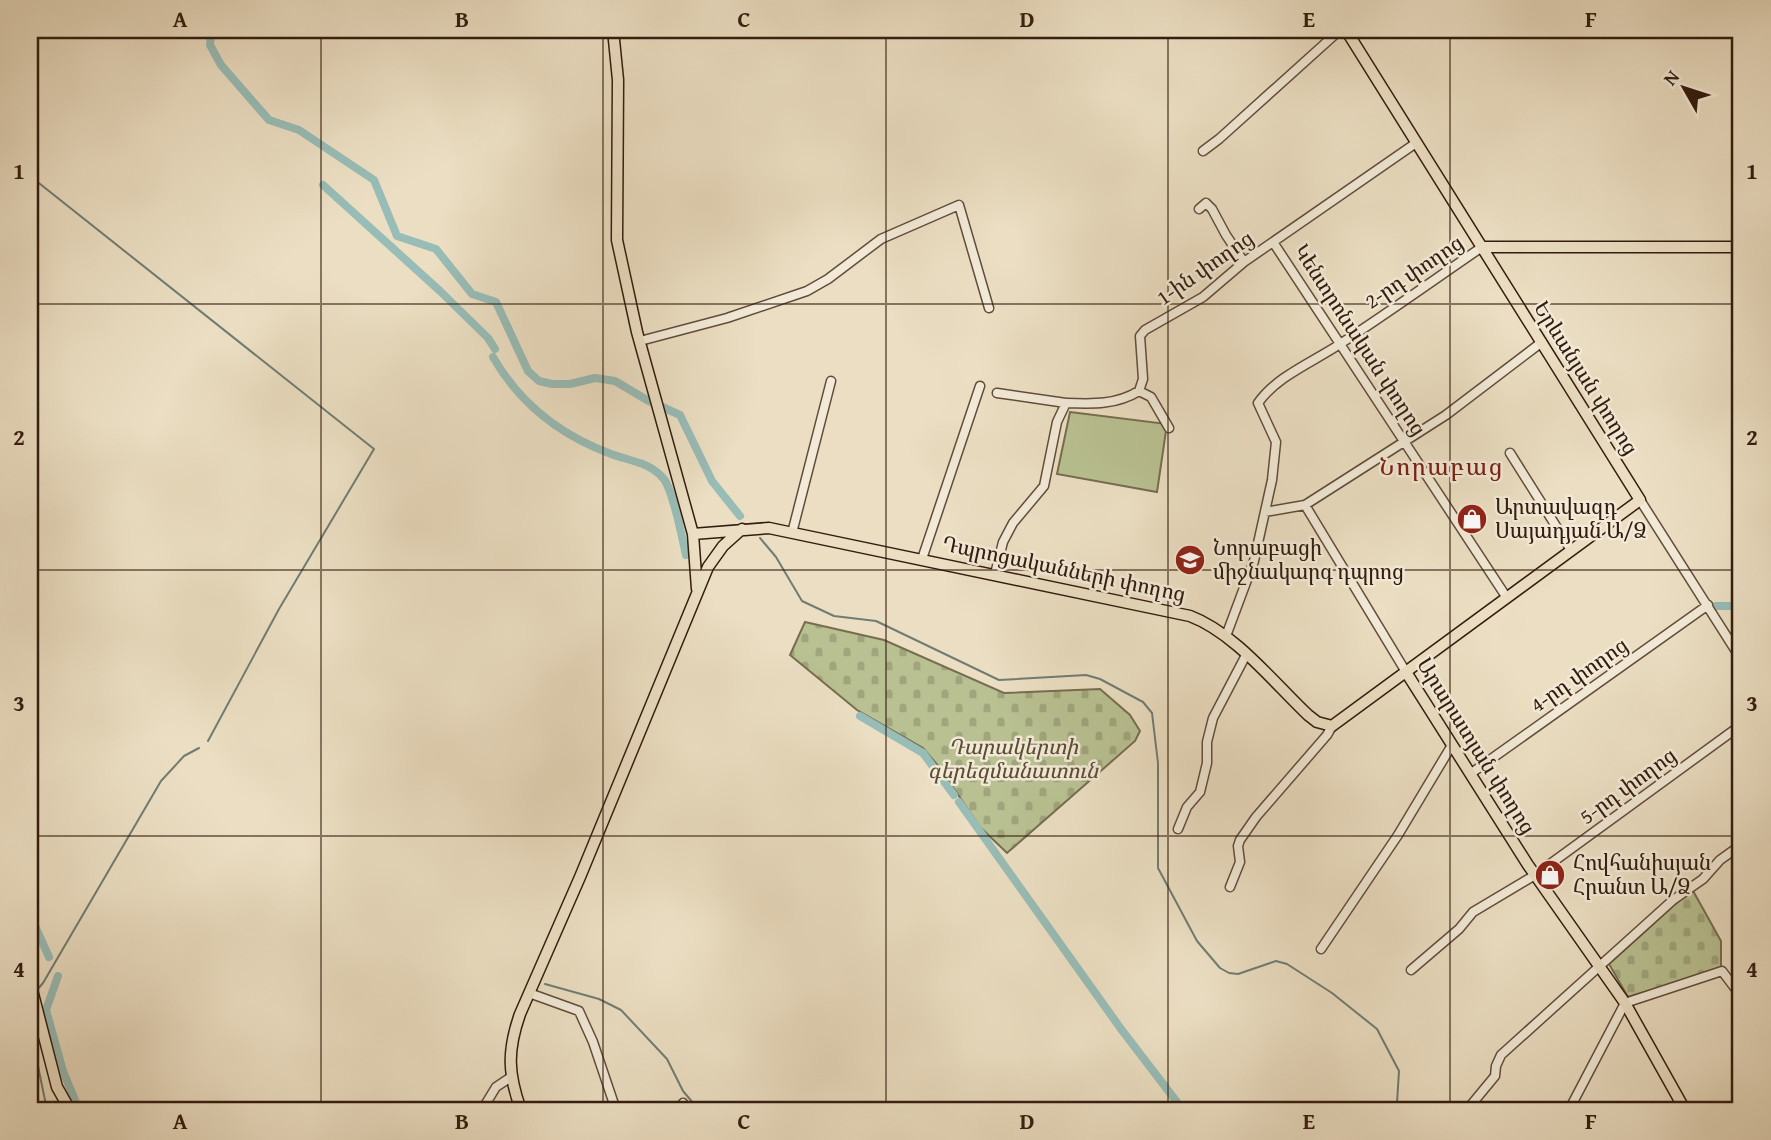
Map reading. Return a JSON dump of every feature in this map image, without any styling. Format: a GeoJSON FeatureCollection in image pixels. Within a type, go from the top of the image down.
{"type":"FeatureCollection","features":[{"type":"Feature","properties":{"kind":"main road"},"geometry":{"type":"LineString","coordinates":[[613,30],[618,80],[617,240],[640,341],[693,534],[697,593]]}},
{"type":"Feature","properties":{"kind":"main road","name":"Երևանյան փողոց"},"geometry":{"type":"LineString","coordinates":[[1346,30],[1640,500]]}},
{"type":"Feature","properties":{"kind":"main road"},"geometry":{"type":"LineString","coordinates":[[1482,247],[1741,247]]}},
{"type":"Feature","properties":{"kind":"main road"},"geometry":{"type":"LineString","coordinates":[[1332,726],[1640,500]]}},
{"type":"Feature","properties":{"kind":"main road"},"geometry":{"type":"LineString","coordinates":[[521,1110],[511,1077],[512,1037],[708,567],[723,546],[742,528]]}},
{"type":"Feature","properties":{"kind":"main road","name":"Դպրոցականների փողոց"},"geometry":{"type":"LineString","coordinates":[[693,534],[742,528],[769,528],[1190,616],[1209,624],[1226,636],[1307,715],[1317,722],[1332,726]]}},
{"type":"Feature","properties":{"kind":"main road","name":"Արարատյան փողոց"},"geometry":{"type":"LineString","coordinates":[[1406,672],[1535,875],[1625,1003],[1685,1110]]}},
{"type":"Feature","properties":{"kind":"main road"},"geometry":{"type":"LineString","coordinates":[[30,982],[57,1087],[70,1110]]}},
{"type":"Feature","properties":{"kind":"street"},"geometry":{"type":"LineString","coordinates":[[1203,151],[1340,30]]}},
{"type":"Feature","properties":{"kind":"street","name":"1-ին փողոց"},"geometry":{"type":"LineString","coordinates":[[1139,391],[1143,379],[1140,336],[1154,324],[1202,297],[1244,262],[1416,143]]}},
{"type":"Feature","properties":{"kind":"street"},"geometry":{"type":"LineString","coordinates":[[1199,209],[1206,203],[1212,209],[1244,262]]}},
{"type":"Feature","properties":{"kind":"street"},"geometry":{"type":"LineString","coordinates":[[640,341],[727,318],[807,291],[828,279],[881,239],[959,205],[989,308]]}},
{"type":"Feature","properties":{"kind":"street","name":"Կենտրոնական փողոց"},"geometry":{"type":"LineString","coordinates":[[1273,243],[1507,598]]}},
{"type":"Feature","properties":{"kind":"street","name":"2-րդ փողոց"},"geometry":{"type":"LineString","coordinates":[[1226,636],[1254,561],[1272,480],[1276,442],[1258,403],[1264,394],[1288,375],[1340,344],[1482,247]]}},
{"type":"Feature","properties":{"kind":"street"},"geometry":{"type":"LineString","coordinates":[[1265,512],[1305,506],[1446,415],[1542,342]]}},
{"type":"Feature","properties":{"kind":"street"},"geometry":{"type":"LineString","coordinates":[[792,533],[831,381]]}},
{"type":"Feature","properties":{"kind":"street"},"geometry":{"type":"LineString","coordinates":[[922,559],[980,386]]}},
{"type":"Feature","properties":{"kind":"street"},"geometry":{"type":"LineString","coordinates":[[997,393],[1066,403],[1110,403],[1139,391],[1151,397],[1169,428]]}},
{"type":"Feature","properties":{"kind":"street"},"geometry":{"type":"LineString","coordinates":[[995,574],[1003,542],[1013,523],[1044,486],[1057,422],[1066,403]]}},
{"type":"Feature","properties":{"kind":"street"},"geometry":{"type":"LineString","coordinates":[[1510,453],[1571,550]]}},
{"type":"Feature","properties":{"kind":"street"},"geometry":{"type":"LineString","coordinates":[[1640,500],[1741,659]]}},
{"type":"Feature","properties":{"kind":"street","name":"Արարատյան փողոց"},"geometry":{"type":"LineString","coordinates":[[1305,506],[1406,672]]}},
{"type":"Feature","properties":{"kind":"street","name":"4-րդ փողոց"},"geometry":{"type":"LineString","coordinates":[[1470,774],[1708,606]]}},
{"type":"Feature","properties":{"kind":"street"},"geometry":{"type":"LineString","coordinates":[[1178,829],[1187,807],[1200,792],[1213,718],[1246,655]]}},
{"type":"Feature","properties":{"kind":"street","name":"5-րդ փողոց"},"geometry":{"type":"LineString","coordinates":[[1410,970],[1459,929],[1473,912],[1535,875],[1741,725]]}},
{"type":"Feature","properties":{"kind":"street"},"geometry":{"type":"LineString","coordinates":[[1230,887],[1240,862],[1240,840],[1256,817],[1327,736],[1332,726]]}},
{"type":"Feature","properties":{"kind":"street"},"geometry":{"type":"LineString","coordinates":[[1321,949],[1398,835],[1452,745]]}},
{"type":"Feature","properties":{"kind":"street"},"geometry":{"type":"LineString","coordinates":[[1471,1105],[1495,1076],[1501,1055],[1673,900],[1703,879],[1720,860],[1741,845]]}},
{"type":"Feature","properties":{"kind":"street"},"geometry":{"type":"LineString","coordinates":[[1570,1110],[1625,1003],[1722,971],[1741,996]]}},
{"type":"Feature","properties":{"kind":"street"},"geometry":{"type":"LineString","coordinates":[[530,993],[579,1011],[593,1042],[616,1110]]}},
{"type":"Feature","properties":{"kind":"street"},"geometry":{"type":"LineString","coordinates":[[482,1110],[496,1087],[511,1077]]}},
{"type":"Feature","properties":{"kind":"green space"},"geometry":{"type":"Polygon","coordinates":[[[1070,412],[1167,424],[1157,492],[1057,474],[1070,412]]]}},
{"type":"Feature","properties":{"kind":"green space","name":"Դարակերտի գերեզմանատուն"},"geometry":{"type":"Polygon","coordinates":[[[805,622],[884,640],[1004,693],[1100,689],[1130,715],[1140,731],[1135,741],[1007,853],[980,827],[923,748],[857,710],[790,655],[805,622]]]}},
{"type":"Feature","properties":{"kind":"green space"},"geometry":{"type":"Polygon","coordinates":[[[1692,889],[1721,941],[1721,969],[1628,997],[1609,964],[1692,889]]]}},
{"type":"Feature","properties":{"kind":"waterway"},"geometry":{"type":"LineString","coordinates":[[211,30],[210,45],[221,65],[269,120],[299,130],[374,180],[397,236],[436,249],[472,294],[496,302],[528,371],[539,381],[552,384],[570,384],[595,378],[615,381],[680,415],[712,481],[740,516]]}},
{"type":"Feature","properties":{"kind":"waterway"},"geometry":{"type":"LineString","coordinates":[[30,176],[374,449],[279,609],[208,741]]}},
{"type":"Feature","properties":{"kind":"waterway"},"geometry":{"type":"LineString","coordinates":[[323,185],[440,291],[488,338],[495,349]]}},
{"type":"Feature","properties":{"kind":"waterway"},"geometry":{"type":"LineString","coordinates":[[493,357],[516,389],[558,427],[592,446],[645,465],[663,478],[674,503],[686,555]]}},
{"type":"Feature","properties":{"kind":"waterway"},"geometry":{"type":"LineString","coordinates":[[760,538],[776,557],[802,601],[834,616],[876,621],[999,680],[1086,675],[1100,679],[1143,702],[1152,713],[1158,763],[1158,868],[1197,941],[1220,968],[1229,973],[1238,974],[1276,961],[1287,964],[1332,993],[1377,1029],[1399,1071],[1397,1103],[1408,1110]]}},
{"type":"Feature","properties":{"kind":"waterway"},"geometry":{"type":"LineString","coordinates":[[1716,606],[1741,606]]}},
{"type":"Feature","properties":{"kind":"waterway"},"geometry":{"type":"LineString","coordinates":[[860,716],[923,753],[954,795]]}},
{"type":"Feature","properties":{"kind":"waterway"},"geometry":{"type":"LineString","coordinates":[[37,990],[161,781],[184,756],[199,748]]}},
{"type":"Feature","properties":{"kind":"waterway"},"geometry":{"type":"LineString","coordinates":[[959,802],[1121,1029],[1183,1110]]}},
{"type":"Feature","properties":{"kind":"waterway"},"geometry":{"type":"LineString","coordinates":[[30,915],[49,957]]}},
{"type":"Feature","properties":{"kind":"waterway"},"geometry":{"type":"LineString","coordinates":[[58,976],[46,1010],[63,1071],[79,1110]]}},
{"type":"Feature","properties":{"kind":"waterway"},"geometry":{"type":"LineString","coordinates":[[545,984],[599,999],[621,1010],[667,1059],[683,1091],[699,1110]]}},
{"type":"Feature","properties":{"kind":"waterway"},"geometry":{"type":"LineString","coordinates":[[30,1027],[47,1110]]}},
{"type":"Feature","properties":{"kind":"place","name":"Արտավազդ Սայադյան Ա/Ձ"},"geometry":{"type":"Point","coordinates":[1472,519]}},
{"type":"Feature","properties":{"kind":"place","name":"Նորաբացի միջնակարգ դպրոց"},"geometry":{"type":"Point","coordinates":[1190,560]}},
{"type":"Feature","properties":{"kind":"place","name":"Հովհանիսյան Հրանտ Ա/Ձ"},"geometry":{"type":"Point","coordinates":[1550,875]}},
{"type":"Feature","properties":{"kind":"district","name":"Նորաբաց"},"geometry":{"type":"Point","coordinates":[1442,467]}}]}
